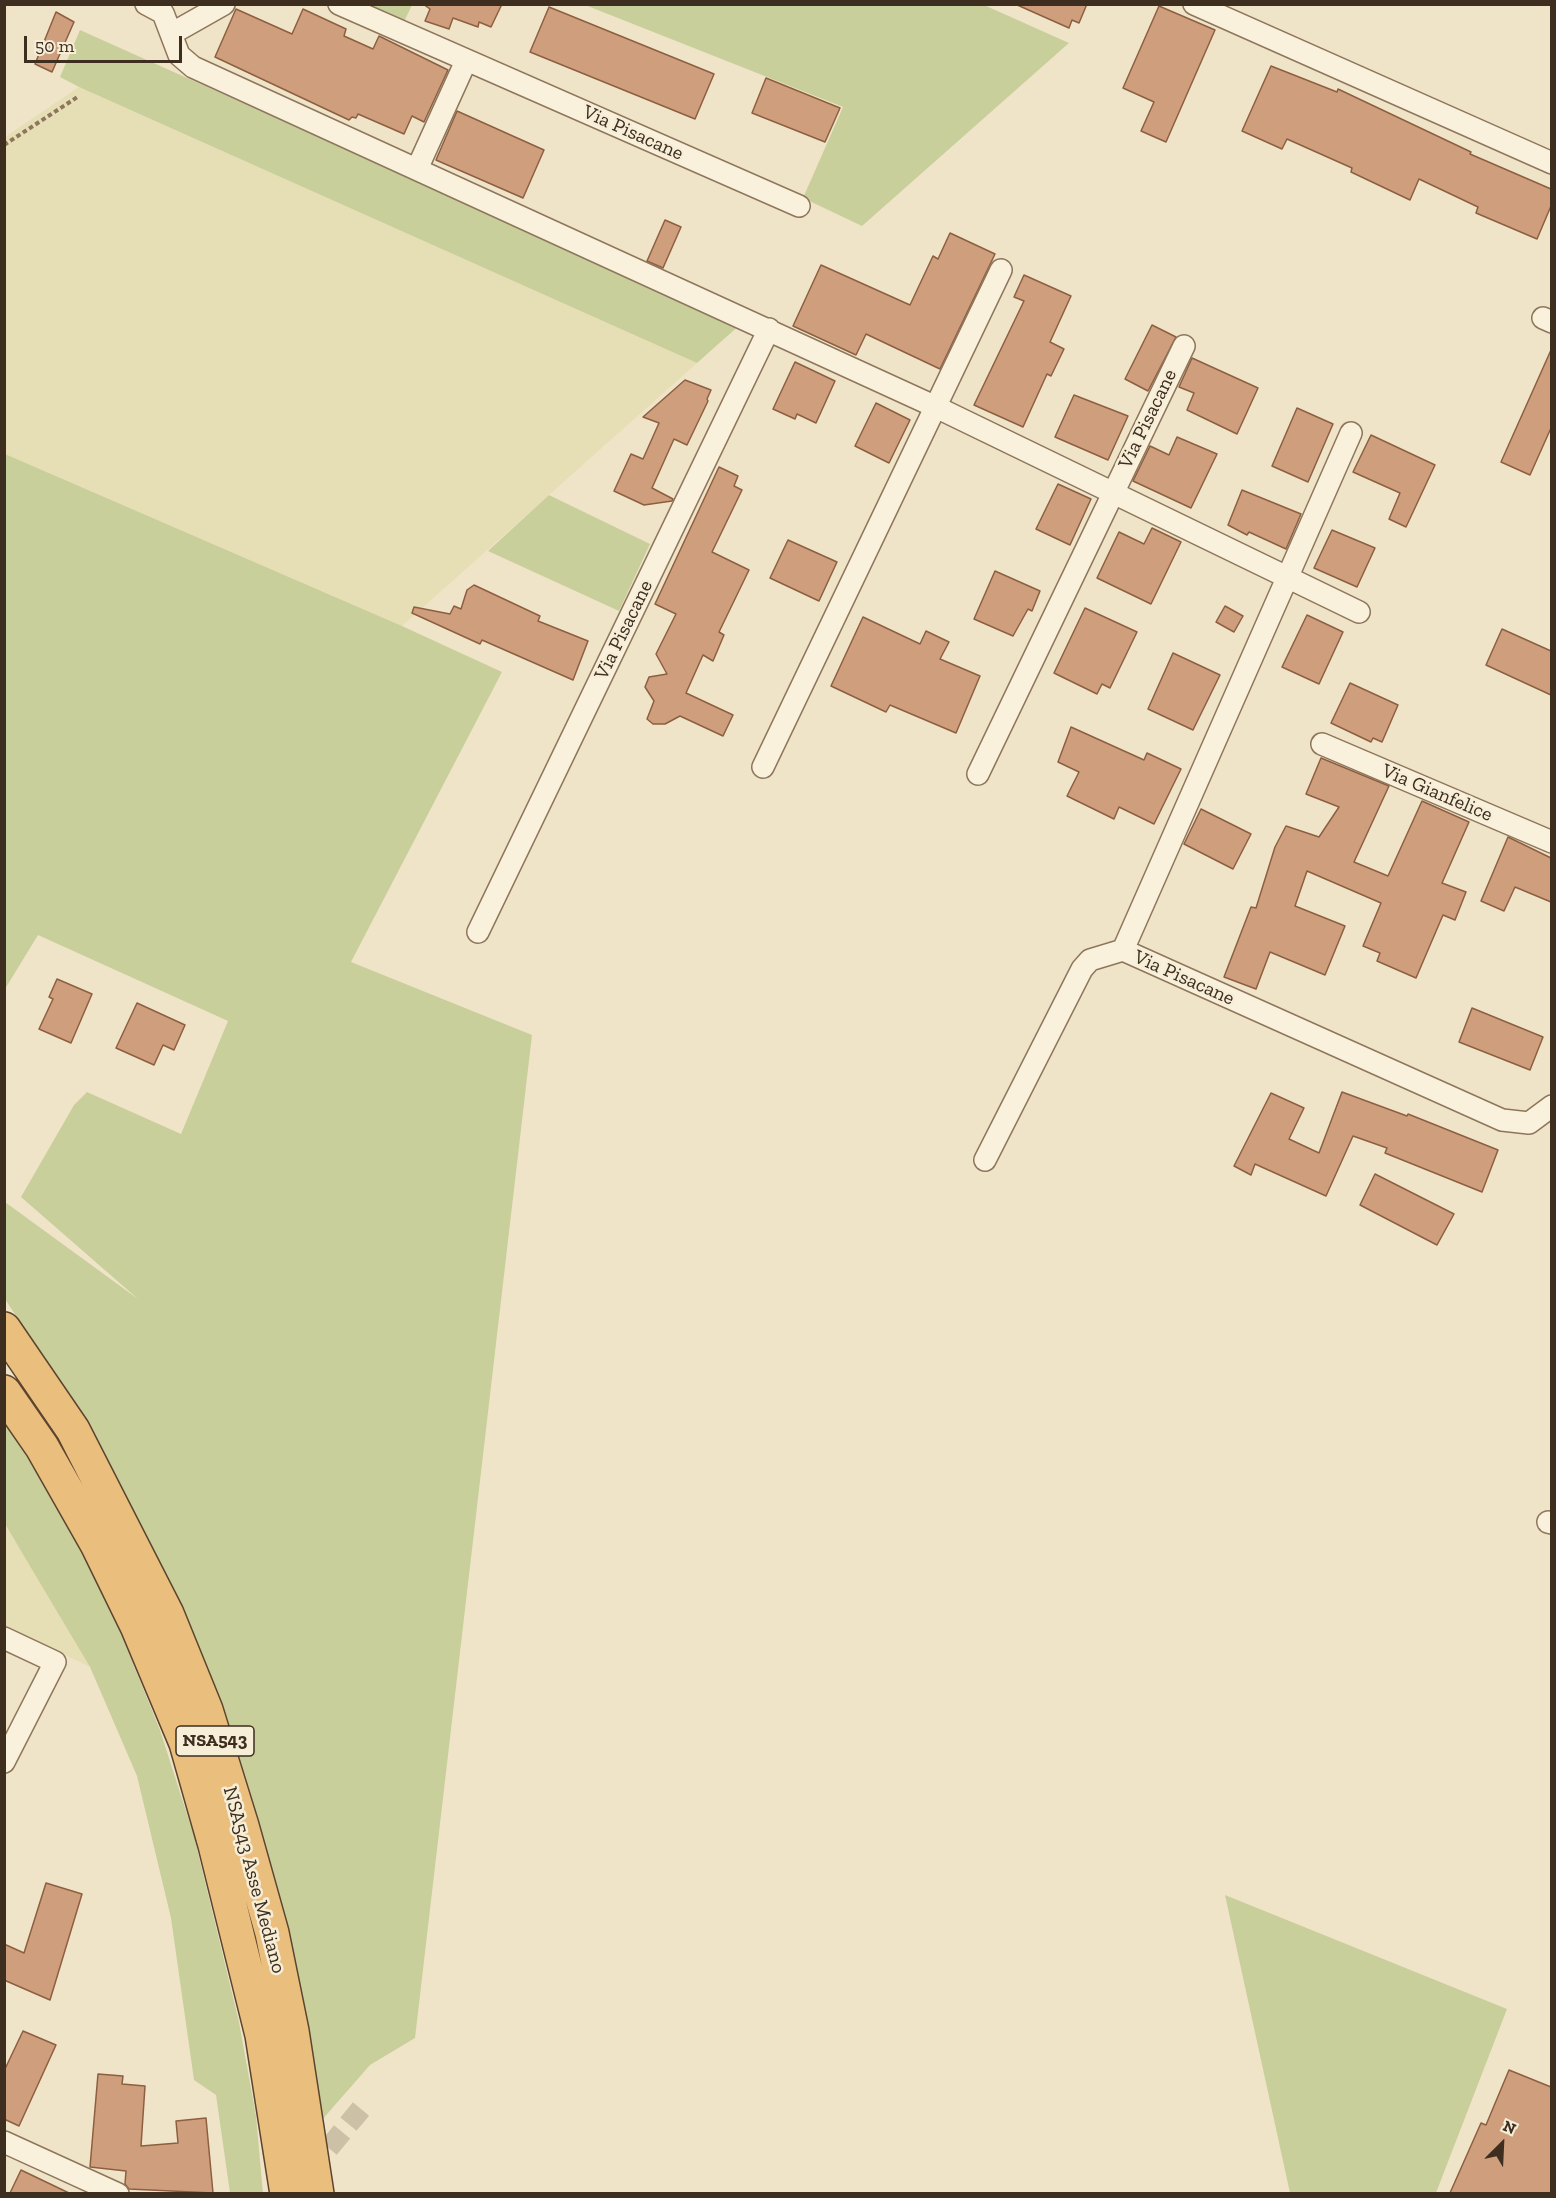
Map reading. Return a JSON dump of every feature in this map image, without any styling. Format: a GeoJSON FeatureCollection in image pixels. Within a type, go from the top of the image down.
{"type":"FeatureCollection","features":[{"type":"Feature","properties":{"kind":"highway","name":"NSA543 Asse Mediano"},"geometry":{"type":"LineString","coordinates":[[4,1329],[73,1430],[167,1614],[206,1710],[272,1933],[292,2031],[317,2193]]}},
{"type":"Feature","properties":{"kind":"highway","name":"NSA543 Asse Mediano"},"geometry":{"type":"LineString","coordinates":[[4,1392],[42,1447],[97,1544],[137,1626],[186,1743],[215,1845],[262,2035],[287,2193]]}},
{"type":"Feature","properties":{"kind":"street","name":"Via Pisacane"},"geometry":{"type":"LineString","coordinates":[[146,4],[163,13],[179,55],[193,67],[936,407],[1359,612]]}},
{"type":"Feature","properties":{"kind":"street"},"geometry":{"type":"LineString","coordinates":[[171,34],[224,4]]}},
{"type":"Feature","properties":{"kind":"street","name":"Via Pisacane"},"geometry":{"type":"LineString","coordinates":[[339,4],[799,206]]}},
{"type":"Feature","properties":{"kind":"street"},"geometry":{"type":"LineString","coordinates":[[1194,4],[1551,163]]}},
{"type":"Feature","properties":{"kind":"street"},"geometry":{"type":"LineString","coordinates":[[417,169],[466,61]]}},
{"type":"Feature","properties":{"kind":"street"},"geometry":{"type":"LineString","coordinates":[[763,767],[1002,270]]}},
{"type":"Feature","properties":{"kind":"street","name":"Via Pisacane"},"geometry":{"type":"LineString","coordinates":[[478,932],[769,330]]}},
{"type":"Feature","properties":{"kind":"street","name":"Via Pisacane"},"geometry":{"type":"LineString","coordinates":[[978,774],[1184,346]]}},
{"type":"Feature","properties":{"kind":"street","name":"Via Pisacane"},"geometry":{"type":"LineString","coordinates":[[1351,433],[1123,950],[1502,1120],[1529,1123],[1551,1106]]}},
{"type":"Feature","properties":{"kind":"street","name":"Via Gianfelice"},"geometry":{"type":"LineString","coordinates":[[1322,744],[1551,842]]}},
{"type":"Feature","properties":{"kind":"street"},"geometry":{"type":"LineString","coordinates":[[985,1160],[1082,969],[1090,960],[1123,950]]}},
{"type":"Feature","properties":{"kind":"street"},"geometry":{"type":"LineString","coordinates":[[4,1638],[55,1662],[4,1762]]}},
{"type":"Feature","properties":{"kind":"street"},"geometry":{"type":"LineString","coordinates":[[4,2142],[118,2193]]}},
{"type":"Feature","properties":{"kind":"path"},"geometry":{"type":"LineString","coordinates":[[4,145],[79,96]]}},
{"type":"Feature","properties":{"kind":"shaded area"},"geometry":{"type":"Polygon","coordinates":[[[79,87],[697,363],[402,626],[5,454],[5,137],[79,87]]]}},
{"type":"Feature","properties":{"kind":"shaded area"},"geometry":{"type":"Polygon","coordinates":[[[4,1524],[33,1568],[90,1667],[5,1626],[4,1524]]]}},
{"type":"Feature","properties":{"kind":"green space"},"geometry":{"type":"Polygon","coordinates":[[[353,5],[412,5],[402,26],[353,5]]]}},
{"type":"Feature","properties":{"kind":"green space"},"geometry":{"type":"Polygon","coordinates":[[[585,5],[984,5],[1069,43],[862,226],[803,198],[843,107],[585,5]]]}},
{"type":"Feature","properties":{"kind":"green space"},"geometry":{"type":"Polygon","coordinates":[[[80,30],[524,229],[742,323],[697,363],[60,77],[80,30]]]}},
{"type":"Feature","properties":{"kind":"green space"},"geometry":{"type":"Polygon","coordinates":[[[5,454],[402,626],[502,672],[351,962],[532,1035],[415,2038],[370,2065],[321,2121],[90,1431],[5,1299],[5,1202],[138,1299],[21,1197],[74,1105],[87,1092],[181,1134],[228,1021],[38,935],[5,989],[5,454]]]}},
{"type":"Feature","properties":{"kind":"green space"},"geometry":{"type":"Polygon","coordinates":[[[549,495],[650,544],[619,611],[488,551],[549,495]]]}},
{"type":"Feature","properties":{"kind":"green space"},"geometry":{"type":"Polygon","coordinates":[[[4,1412],[72,1527],[112,1612],[160,1730],[194,1836],[239,2022],[256,2116],[263,2193],[230,2193],[216,2095],[194,2080],[171,1918],[137,1776],[90,1667],[5,1524],[4,1412]]]}},
{"type":"Feature","properties":{"kind":"green space"},"geometry":{"type":"Polygon","coordinates":[[[1225,1895],[1507,2009],[1436,2193],[1290,2193],[1225,1895]]]}},
{"type":"Feature","properties":{"kind":"building"},"geometry":{"type":"Polygon","coordinates":[[[423,4],[502,4],[491,27],[479,22],[478,27],[453,18],[449,29],[425,21],[430,9],[423,4]]]}},
{"type":"Feature","properties":{"kind":"building"},"geometry":{"type":"Polygon","coordinates":[[[1015,4],[1087,4],[1079,23],[1072,20],[1069,28],[1015,4]]]}},
{"type":"Feature","properties":{"kind":"building"},"geometry":{"type":"Polygon","coordinates":[[[1159,6],[1215,30],[1166,142],[1141,131],[1154,102],[1123,88],[1159,6]]]}},
{"type":"Feature","properties":{"kind":"building"},"geometry":{"type":"Polygon","coordinates":[[[549,7],[714,74],[695,119],[530,52],[549,7]]]}},
{"type":"Feature","properties":{"kind":"building"},"geometry":{"type":"Polygon","coordinates":[[[236,9],[292,34],[303,9],[346,29],[344,36],[373,49],[379,36],[448,70],[424,122],[412,116],[404,134],[358,114],[356,118],[352,117],[349,120],[215,57],[236,9]]]}},
{"type":"Feature","properties":{"kind":"building"},"geometry":{"type":"Polygon","coordinates":[[[56,12],[74,22],[52,72],[35,64],[56,12]]]}},
{"type":"Feature","properties":{"kind":"building"},"geometry":{"type":"Polygon","coordinates":[[[1271,66],[1337,92],[1338,89],[1471,152],[1470,154],[1551,189],[1551,206],[1537,239],[1476,213],[1478,207],[1419,179],[1410,200],[1351,172],[1352,168],[1287,139],[1282,149],[1242,131],[1271,66]]]}},
{"type":"Feature","properties":{"kind":"building"},"geometry":{"type":"Polygon","coordinates":[[[766,78],[840,108],[825,142],[752,113],[766,78]]]}},
{"type":"Feature","properties":{"kind":"building"},"geometry":{"type":"Polygon","coordinates":[[[457,111],[544,150],[523,198],[436,160],[457,111]]]}},
{"type":"Feature","properties":{"kind":"building"},"geometry":{"type":"Polygon","coordinates":[[[665,220],[681,227],[663,268],[647,261],[665,220]]]}},
{"type":"Feature","properties":{"kind":"building"},"geometry":{"type":"Polygon","coordinates":[[[950,233],[995,254],[940,369],[866,334],[856,355],[793,326],[821,265],[910,305],[933,256],[938,259],[950,233]]]}},
{"type":"Feature","properties":{"kind":"building"},"geometry":{"type":"Polygon","coordinates":[[[1024,275],[1071,296],[1050,342],[1064,349],[1051,376],[1047,374],[1023,427],[974,405],[1024,301],[1014,297],[1024,275]]]}},
{"type":"Feature","properties":{"kind":"building"},"geometry":{"type":"Polygon","coordinates":[[[1152,325],[1176,337],[1148,391],[1125,379],[1152,325]]]}},
{"type":"Feature","properties":{"kind":"building"},"geometry":{"type":"Polygon","coordinates":[[[1551,350],[1551,428],[1530,475],[1501,462],[1551,350]]]}},
{"type":"Feature","properties":{"kind":"building"},"geometry":{"type":"Polygon","coordinates":[[[1192,358],[1258,388],[1237,434],[1187,410],[1194,393],[1179,387],[1192,358]]]}},
{"type":"Feature","properties":{"kind":"building"},"geometry":{"type":"Polygon","coordinates":[[[795,362],[835,381],[816,423],[797,414],[795,419],[773,409],[795,362]]]}},
{"type":"Feature","properties":{"kind":"building"},"geometry":{"type":"Polygon","coordinates":[[[685,380],[711,390],[687,445],[674,439],[652,488],[673,499],[672,501],[644,505],[614,491],[631,454],[643,459],[659,423],[643,417],[685,380]]]}},
{"type":"Feature","properties":{"kind":"building"},"geometry":{"type":"Polygon","coordinates":[[[1074,395],[1128,416],[1108,460],[1055,437],[1074,395]]]}},
{"type":"Feature","properties":{"kind":"building"},"geometry":{"type":"Polygon","coordinates":[[[876,403],[910,420],[889,463],[855,446],[876,403]]]}},
{"type":"Feature","properties":{"kind":"building"},"geometry":{"type":"Polygon","coordinates":[[[1297,408],[1333,424],[1308,482],[1272,466],[1297,408]]]}},
{"type":"Feature","properties":{"kind":"building"},"geometry":{"type":"Polygon","coordinates":[[[1371,435],[1435,465],[1406,527],[1389,519],[1400,493],[1353,472],[1371,435]]]}},
{"type":"Feature","properties":{"kind":"building"},"geometry":{"type":"Polygon","coordinates":[[[1177,437],[1217,454],[1191,508],[1133,481],[1150,446],[1169,455],[1177,437]]]}},
{"type":"Feature","properties":{"kind":"building"},"geometry":{"type":"Polygon","coordinates":[[[719,467],[738,476],[734,486],[742,490],[712,552],[749,570],[719,632],[724,635],[713,661],[703,655],[686,693],[733,715],[723,736],[680,716],[665,724],[653,724],[647,719],[654,701],[645,687],[649,677],[667,674],[656,654],[676,614],[655,604],[719,467]]]}},
{"type":"Feature","properties":{"kind":"building"},"geometry":{"type":"Polygon","coordinates":[[[1058,484],[1091,499],[1070,545],[1036,529],[1058,484]]]}},
{"type":"Feature","properties":{"kind":"building"},"geometry":{"type":"Polygon","coordinates":[[[1242,490],[1301,514],[1286,549],[1249,532],[1247,535],[1228,525],[1242,490]]]}},
{"type":"Feature","properties":{"kind":"building"},"geometry":{"type":"Polygon","coordinates":[[[1152,528],[1181,542],[1151,604],[1097,578],[1119,532],[1144,544],[1152,528]]]}},
{"type":"Feature","properties":{"kind":"building"},"geometry":{"type":"Polygon","coordinates":[[[1332,530],[1375,548],[1357,587],[1314,568],[1332,530]]]}},
{"type":"Feature","properties":{"kind":"building"},"geometry":{"type":"Polygon","coordinates":[[[788,540],[837,562],[819,601],[770,578],[788,540]]]}},
{"type":"Feature","properties":{"kind":"building"},"geometry":{"type":"Polygon","coordinates":[[[995,571],[1040,591],[1032,611],[1028,609],[1013,636],[974,619],[995,571]]]}},
{"type":"Feature","properties":{"kind":"building"},"geometry":{"type":"Polygon","coordinates":[[[474,585],[540,616],[538,621],[588,641],[573,680],[482,640],[480,644],[412,613],[414,607],[450,614],[454,606],[461,609],[467,590],[474,585]]]}},
{"type":"Feature","properties":{"kind":"building"},"geometry":{"type":"Polygon","coordinates":[[[1225,606],[1243,616],[1234,632],[1216,622],[1225,606]]]}},
{"type":"Feature","properties":{"kind":"building"},"geometry":{"type":"Polygon","coordinates":[[[1085,608],[1137,632],[1110,688],[1102,684],[1097,694],[1054,673],[1085,608]]]}},
{"type":"Feature","properties":{"kind":"building"},"geometry":{"type":"Polygon","coordinates":[[[1307,615],[1343,632],[1319,684],[1282,667],[1307,615]]]}},
{"type":"Feature","properties":{"kind":"building"},"geometry":{"type":"Polygon","coordinates":[[[863,617],[920,644],[926,631],[949,642],[940,659],[980,676],[956,733],[890,705],[886,712],[831,686],[863,617]]]}},
{"type":"Feature","properties":{"kind":"building"},"geometry":{"type":"Polygon","coordinates":[[[1502,629],[1551,651],[1551,695],[1486,665],[1502,629]]]}},
{"type":"Feature","properties":{"kind":"building"},"geometry":{"type":"Polygon","coordinates":[[[1173,653],[1220,675],[1193,730],[1148,709],[1173,653]]]}},
{"type":"Feature","properties":{"kind":"building"},"geometry":{"type":"Polygon","coordinates":[[[1350,683],[1398,705],[1382,742],[1373,738],[1371,742],[1331,723],[1350,683]]]}},
{"type":"Feature","properties":{"kind":"building"},"geometry":{"type":"Polygon","coordinates":[[[1071,727],[1144,760],[1147,753],[1181,769],[1154,824],[1119,807],[1114,819],[1067,796],[1079,772],[1058,762],[1071,727]]]}},
{"type":"Feature","properties":{"kind":"building"},"geometry":{"type":"Polygon","coordinates":[[[1321,758],[1389,786],[1354,862],[1388,876],[1422,801],[1469,822],[1442,883],[1466,892],[1455,920],[1443,915],[1416,978],[1377,961],[1380,953],[1363,946],[1381,903],[1307,871],[1295,906],[1345,926],[1325,975],[1270,952],[1256,989],[1224,977],[1251,907],[1256,908],[1275,847],[1286,826],[1319,837],[1339,807],[1306,794],[1321,758]]]}},
{"type":"Feature","properties":{"kind":"building"},"geometry":{"type":"Polygon","coordinates":[[[1201,809],[1251,834],[1233,869],[1184,844],[1201,809]]]}},
{"type":"Feature","properties":{"kind":"building"},"geometry":{"type":"Polygon","coordinates":[[[1508,837],[1551,858],[1551,902],[1515,887],[1504,911],[1481,901],[1508,837]]]}},
{"type":"Feature","properties":{"kind":"building"},"geometry":{"type":"Polygon","coordinates":[[[57,979],[92,994],[71,1043],[39,1029],[53,999],[49,997],[57,979]]]}},
{"type":"Feature","properties":{"kind":"building"},"geometry":{"type":"Polygon","coordinates":[[[137,1003],[185,1025],[174,1050],[163,1045],[154,1065],[116,1048],[137,1003]]]}},
{"type":"Feature","properties":{"kind":"building"},"geometry":{"type":"Polygon","coordinates":[[[1472,1008],[1543,1037],[1530,1070],[1459,1042],[1472,1008]]]}},
{"type":"Feature","properties":{"kind":"building"},"geometry":{"type":"Polygon","coordinates":[[[1342,1092],[1407,1116],[1408,1114],[1498,1150],[1482,1192],[1385,1153],[1387,1148],[1353,1136],[1326,1196],[1255,1164],[1251,1175],[1234,1166],[1271,1093],[1304,1108],[1289,1139],[1319,1153],[1342,1092]]]}},
{"type":"Feature","properties":{"kind":"building"},"geometry":{"type":"Polygon","coordinates":[[[1375,1174],[1454,1214],[1437,1245],[1360,1205],[1375,1174]]]}},
{"type":"Feature","properties":{"kind":"building"},"geometry":{"type":"Polygon","coordinates":[[[46,1883],[82,1894],[50,2000],[4,1980],[4,1944],[24,1953],[46,1883]]]}},
{"type":"Feature","properties":{"kind":"building"},"geometry":{"type":"Polygon","coordinates":[[[23,2031],[56,2045],[19,2126],[4,2119],[4,2071],[23,2031]]]}},
{"type":"Feature","properties":{"kind":"building"},"geometry":{"type":"Polygon","coordinates":[[[1509,2070],[1551,2087],[1551,2193],[1450,2193],[1481,2123],[1486,2125],[1509,2070]]]}},
{"type":"Feature","properties":{"kind":"building"},"geometry":{"type":"Polygon","coordinates":[[[98,2074],[123,2076],[122,2084],[145,2086],[141,2146],[178,2143],[176,2121],[206,2118],[213,2193],[129,2189],[125,2184],[126,2171],[90,2167],[98,2074]]]}},
{"type":"Feature","properties":{"kind":"building"},"geometry":{"type":"Polygon","coordinates":[[[21,2170],[69,2193],[10,2193],[21,2170]]]}},
{"type":"Feature","properties":{"kind":"tunnel"},"geometry":{"type":"LineString","coordinates":[[309,2172],[361,2109]]}}]}
